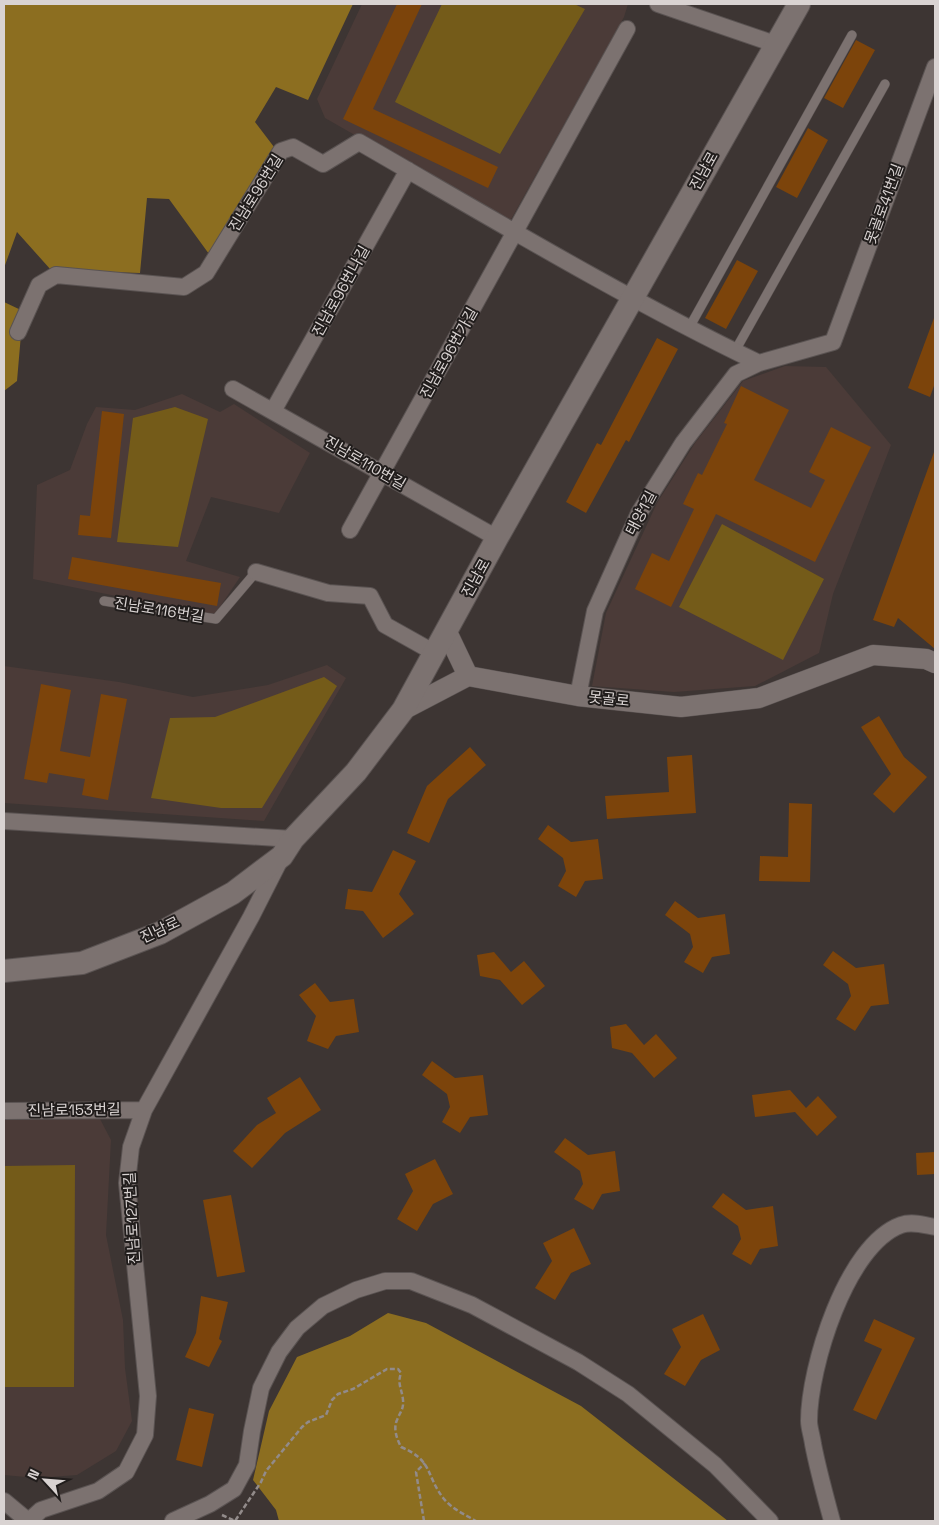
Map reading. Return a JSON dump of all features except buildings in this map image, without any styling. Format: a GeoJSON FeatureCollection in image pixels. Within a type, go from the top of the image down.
{"type":"FeatureCollection","features":[{"type":"Feature","properties":{"kind":"main road","name":"진남로"},"geometry":{"type":"LineString","coordinates":[[4,972],[82,963],[160,933],[233,893],[288,847],[356,772],[403,710],[497,538],[799,4]]}},
{"type":"Feature","properties":{"kind":"street"},"geometry":{"type":"LineString","coordinates":[[658,4],[676,6],[775,44]]}},
{"type":"Feature","properties":{"kind":"street"},"geometry":{"type":"LineString","coordinates":[[515,233],[627,29]]}},
{"type":"Feature","properties":{"kind":"street","name":"못골로41번길"},"geometry":{"type":"LineString","coordinates":[[760,363],[833,342],[935,67]]}},
{"type":"Feature","properties":{"kind":"street","name":"진남로96번길"},"geometry":{"type":"LineString","coordinates":[[18,332],[38,285],[56,275],[184,287],[206,273],[281,150],[293,147],[323,164],[359,142],[515,233],[633,298]]}},
{"type":"Feature","properties":{"kind":"street","name":"진남로96번나길"},"geometry":{"type":"LineString","coordinates":[[273,411],[408,170]]}},
{"type":"Feature","properties":{"kind":"street","name":"진남로96번가길"},"geometry":{"type":"LineString","coordinates":[[350,530],[515,233]]}},
{"type":"Feature","properties":{"kind":"street"},"geometry":{"type":"LineString","coordinates":[[633,298],[688,328],[760,363]]}},
{"type":"Feature","properties":{"kind":"street","name":"태양1길"},"geometry":{"type":"LineString","coordinates":[[578,696],[595,611],[638,513],[683,442],[736,374],[760,363]]}},
{"type":"Feature","properties":{"kind":"street","name":"진남로110번길"},"geometry":{"type":"LineString","coordinates":[[233,389],[497,538]]}},
{"type":"Feature","properties":{"kind":"street","name":"진남로116번길"},"geometry":{"type":"LineString","coordinates":[[256,572],[328,592],[370,596],[384,625],[435,653]]}},
{"type":"Feature","properties":{"kind":"street"},"geometry":{"type":"LineString","coordinates":[[403,710],[468,676],[446,632]]}},
{"type":"Feature","properties":{"kind":"street","name":"못골로"},"geometry":{"type":"LineString","coordinates":[[468,676],[578,696],[681,707],[759,698],[873,655],[926,659],[935,662]]}},
{"type":"Feature","properties":{"kind":"street"},"geometry":{"type":"LineString","coordinates":[[4,821],[288,847]]}},
{"type":"Feature","properties":{"kind":"street","name":"진남로127번길"},"geometry":{"type":"LineString","coordinates":[[28,1521],[41,1510],[98,1492],[126,1472],[145,1434],[148,1396],[127,1183],[131,1147],[144,1110],[288,847]]}},
{"type":"Feature","properties":{"kind":"street","name":"진남로153번길"},"geometry":{"type":"LineString","coordinates":[[4,1111],[144,1110]]}},
{"type":"Feature","properties":{"kind":"street"},"geometry":{"type":"LineString","coordinates":[[832,1521],[817,1468],[809,1422],[814,1374],[829,1325],[850,1277],[866,1254],[883,1235],[902,1225],[917,1223],[935,1227]]}},
{"type":"Feature","properties":{"kind":"street"},"geometry":{"type":"LineString","coordinates":[[173,1521],[210,1504],[234,1489],[247,1465],[260,1388],[278,1352],[297,1328],[323,1306],[356,1290],[385,1281],[411,1280],[472,1305],[578,1362],[628,1394],[715,1465],[770,1521]]}},
{"type":"Feature","properties":{"kind":"street"},"geometry":{"type":"LineString","coordinates":[[4,1501],[28,1521]]}},
{"type":"Feature","properties":{"kind":"lane"},"geometry":{"type":"LineString","coordinates":[[688,328],[852,35]]}},
{"type":"Feature","properties":{"kind":"lane"},"geometry":{"type":"LineString","coordinates":[[735,352],[885,84]]}},
{"type":"Feature","properties":{"kind":"lane","name":"진남로116번길"},"geometry":{"type":"LineString","coordinates":[[104,601],[216,619],[256,572]]}},
{"type":"Feature","properties":{"kind":"path"},"geometry":{"type":"LineString","coordinates":[[210,1504],[222,1514],[235,1521],[261,1482],[266,1470],[302,1428],[316,1418],[326,1415],[332,1400],[338,1394],[353,1389],[387,1369],[398,1369],[401,1373],[398,1380],[403,1400],[403,1411],[397,1420],[396,1438],[401,1447],[414,1453],[425,1463],[433,1483],[445,1501],[476,1521]]}},
{"type":"Feature","properties":{"kind":"path"},"geometry":{"type":"LineString","coordinates":[[424,1521],[416,1472],[425,1463]]}},
{"type":"Feature","properties":{"kind":"shaded area"},"geometry":{"type":"Polygon","coordinates":[[[4,4],[353,4],[308,100],[276,87],[255,122],[274,147],[209,254],[169,199],[147,198],[140,273],[51,270],[17,232],[4,268],[4,4]]]}},
{"type":"Feature","properties":{"kind":"shaded area"},"geometry":{"type":"Polygon","coordinates":[[[362,4],[628,4],[624,17],[509,223],[325,118],[317,99],[362,4]]]}},
{"type":"Feature","properties":{"kind":"shaded area"},"geometry":{"type":"Polygon","coordinates":[[[442,4],[574,4],[585,9],[500,154],[395,102],[442,4]]]}},
{"type":"Feature","properties":{"kind":"shaded area"},"geometry":{"type":"Polygon","coordinates":[[[4,302],[23,311],[17,381],[4,391],[4,302]]]}},
{"type":"Feature","properties":{"kind":"shaded area"},"geometry":{"type":"Polygon","coordinates":[[[785,366],[826,367],[891,445],[833,594],[819,653],[755,686],[674,692],[592,686],[606,613],[657,503],[695,443],[743,381],[785,366]]]}},
{"type":"Feature","properties":{"kind":"shaded area"},"geometry":{"type":"Polygon","coordinates":[[[182,394],[220,412],[234,404],[310,453],[279,513],[211,497],[186,561],[240,577],[214,616],[33,579],[37,485],[70,470],[87,424],[96,407],[135,410],[182,394]]]}},
{"type":"Feature","properties":{"kind":"shaded area"},"geometry":{"type":"Polygon","coordinates":[[[175,407],[208,419],[178,547],[117,542],[133,418],[175,407]]]}},
{"type":"Feature","properties":{"kind":"shaded area"},"geometry":{"type":"Polygon","coordinates":[[[722,524],[824,579],[783,660],[679,607],[722,524]]]}},
{"type":"Feature","properties":{"kind":"shaded area"},"geometry":{"type":"Polygon","coordinates":[[[327,665],[346,678],[264,821],[4,803],[4,666],[119,682],[193,697],[268,685],[327,665]]]}},
{"type":"Feature","properties":{"kind":"shaded area"},"geometry":{"type":"Polygon","coordinates":[[[324,677],[337,686],[262,808],[221,808],[151,798],[170,718],[215,717],[324,677]]]}},
{"type":"Feature","properties":{"kind":"shaded area"},"geometry":{"type":"Polygon","coordinates":[[[100,1119],[111,1140],[106,1235],[123,1320],[125,1368],[132,1421],[116,1451],[77,1475],[37,1478],[4,1475],[4,1120],[100,1119]]]}},
{"type":"Feature","properties":{"kind":"shaded area"},"geometry":{"type":"Polygon","coordinates":[[[75,1165],[74,1387],[4,1387],[4,1166],[75,1165]]]}},
{"type":"Feature","properties":{"kind":"shaded area"},"geometry":{"type":"Polygon","coordinates":[[[388,1313],[426,1323],[581,1406],[728,1521],[279,1521],[276,1510],[253,1480],[269,1411],[297,1357],[350,1336],[388,1313]]]}}]}
